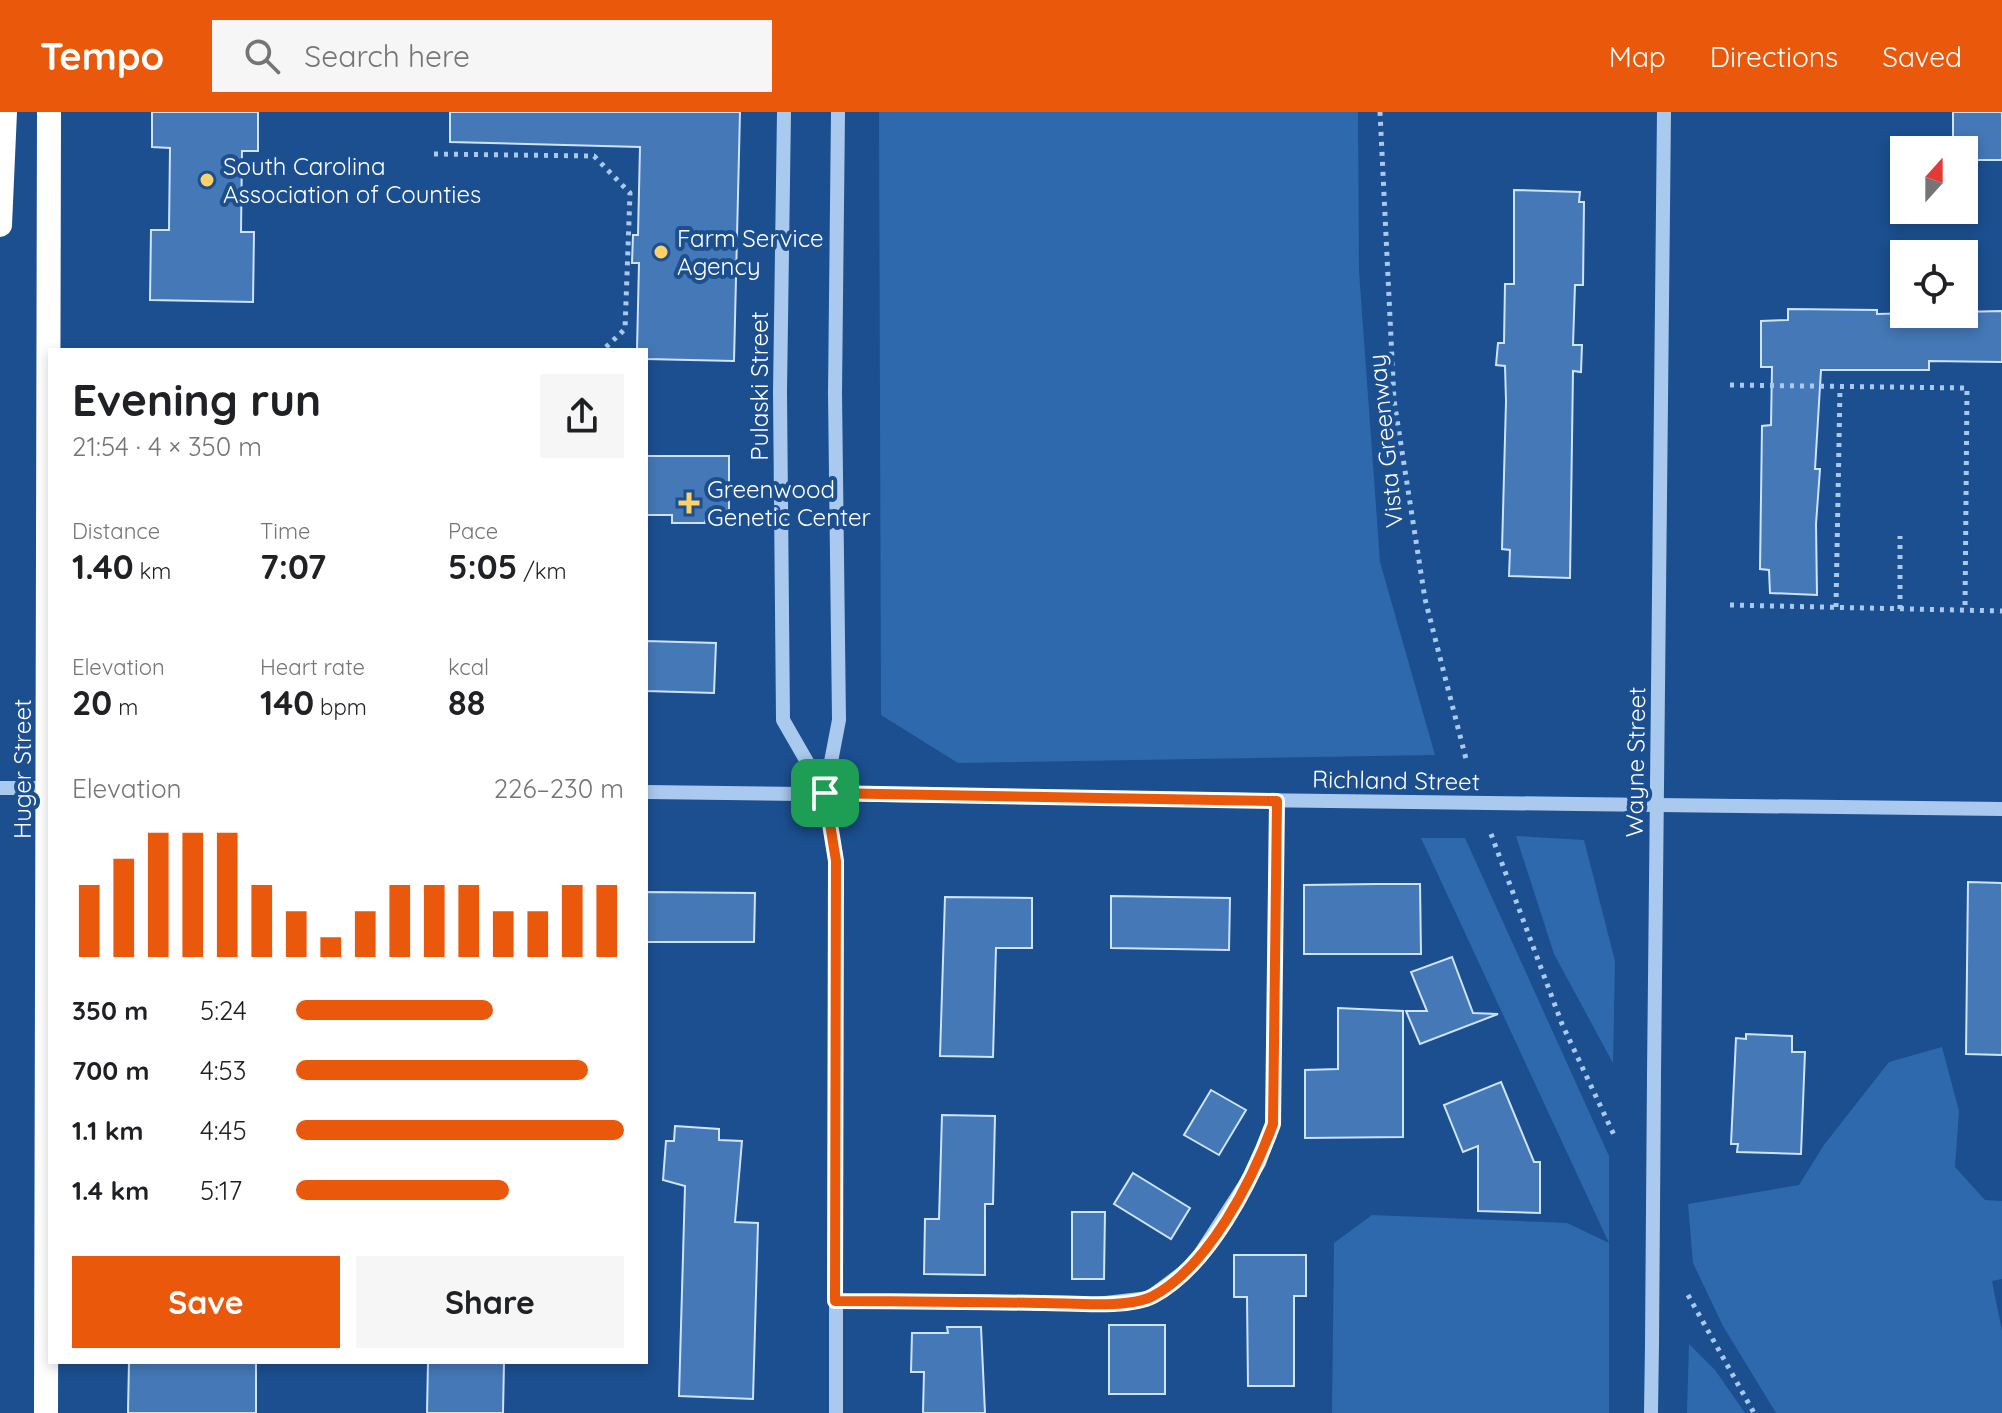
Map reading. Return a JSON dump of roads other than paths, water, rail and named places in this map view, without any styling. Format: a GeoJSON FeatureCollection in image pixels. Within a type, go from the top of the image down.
{"type":"FeatureCollection","features":[{"type":"Feature","properties":{"kind":"highway"},"geometry":{"type":"LineString","coordinates":[[0,225],[5,112]]}},
{"type":"Feature","properties":{"kind":"highway","name":"Huger Street"},"geometry":{"type":"LineString","coordinates":[[51,116],[51,348]]}},
{"type":"Feature","properties":{"kind":"highway","name":"Huger Street"},"geometry":{"type":"LineString","coordinates":[[46,1413],[48,1100]]}},
{"type":"Feature","properties":{"kind":"street","name":"Pulaski Street"},"geometry":{"type":"LineString","coordinates":[[784,112],[780,392],[783,720],[825,793]]}},
{"type":"Feature","properties":{"kind":"street","name":"Pulaski Street"},"geometry":{"type":"LineString","coordinates":[[836,1413],[836,861],[825,793],[839,720],[835,393],[838,112]]}},
{"type":"Feature","properties":{"kind":"street","name":"Wayne Street"},"geometry":{"type":"LineString","coordinates":[[1651,1413],[1664,112]]}},
{"type":"Feature","properties":{"kind":"street"},"geometry":{"type":"LineString","coordinates":[[0,788],[48,788]]}},
{"type":"Feature","properties":{"kind":"street","name":"Richland Street"},"geometry":{"type":"LineString","coordinates":[[648,792],[2002,809]]}},
{"type":"Feature","properties":{"kind":"street"},"geometry":{"type":"LineString","coordinates":[[835,1301],[1097,1304],[1149,1298],[1193,1265],[1259,1163],[1273,1124],[1277,801]]}},
{"type":"Feature","properties":{"kind":"place","name":"South Carolina Association of Counties"},"geometry":{"type":"Point","coordinates":[207,180]}},
{"type":"Feature","properties":{"kind":"place","name":"Farm Service Agency"},"geometry":{"type":"Point","coordinates":[661,252]}},
{"type":"Feature","properties":{"kind":"place","name":"Greenwood Genetic Center"},"geometry":{"type":"Point","coordinates":[689,503]}}]}
